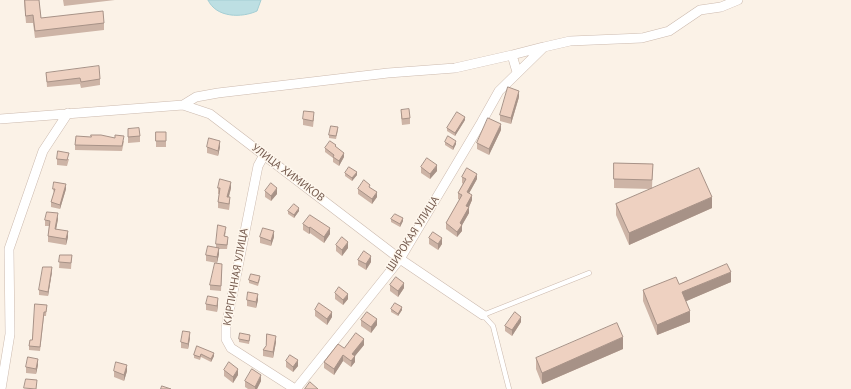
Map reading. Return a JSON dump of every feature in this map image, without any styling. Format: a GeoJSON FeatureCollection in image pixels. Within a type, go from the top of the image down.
{"type":"FeatureCollection","features":[{"type":"Feature","properties":{"kind":"street"},"geometry":{"type":"LineString","coordinates":[[183,105],[196,97],[218,93],[388,73],[455,68],[570,42],[642,38],[669,31],[700,10],[721,7],[738,0]]}},
{"type":"Feature","properties":{"kind":"street","name":"ШИРОКАЯ УЛИЦА"},"geometry":{"type":"LineString","coordinates":[[295,389],[400,259],[481,123],[498,91],[544,47]]}},
{"type":"Feature","properties":{"kind":"street"},"geometry":{"type":"LineString","coordinates":[[512,55],[517,72]]}},
{"type":"Feature","properties":{"kind":"street","name":"УЛИЦА ХИМИКОВ"},"geometry":{"type":"LineString","coordinates":[[0,119],[183,105],[210,114],[400,259],[483,315]]}},
{"type":"Feature","properties":{"kind":"street"},"geometry":{"type":"LineString","coordinates":[[1,389],[10,334],[9,249],[43,151],[68,113]]}},
{"type":"Feature","properties":{"kind":"street","name":"КИРПИЧНАЯ УЛИЦА"},"geometry":{"type":"LineString","coordinates":[[264,155],[258,166],[241,245],[226,327],[226,339],[231,348],[295,389]]}},
{"type":"Feature","properties":{"kind":"lane"},"geometry":{"type":"LineString","coordinates":[[510,389],[493,326],[483,315],[589,273]]}},
{"type":"Feature","properties":{"kind":"water"},"geometry":{"type":"Polygon","coordinates":[[[208,0],[261,0],[257,11],[244,15],[230,15],[217,10],[208,0]]]}},
{"type":"Feature","properties":{"kind":"building"},"geometry":{"type":"Polygon","coordinates":[[[25,0],[39,0],[41,18],[103,11],[104,23],[35,31],[33,15],[26,16],[25,0]]]}},
{"type":"Feature","properties":{"kind":"building"},"geometry":{"type":"Polygon","coordinates":[[[99,66],[100,79],[81,82],[80,78],[47,82],[46,73],[99,66]]]}},
{"type":"Feature","properties":{"kind":"building"},"geometry":{"type":"Polygon","coordinates":[[[508,87],[519,91],[511,118],[500,115],[508,87]]]}},
{"type":"Feature","properties":{"kind":"building"},"geometry":{"type":"Polygon","coordinates":[[[409,109],[410,118],[402,119],[401,110],[409,109]]]}},
{"type":"Feature","properties":{"kind":"building"},"geometry":{"type":"Polygon","coordinates":[[[304,111],[314,112],[313,121],[303,119],[304,111]]]}},
{"type":"Feature","properties":{"kind":"building"},"geometry":{"type":"Polygon","coordinates":[[[457,112],[465,117],[455,133],[447,128],[457,112]]]}},
{"type":"Feature","properties":{"kind":"building"},"geometry":{"type":"Polygon","coordinates":[[[488,118],[501,124],[489,149],[477,143],[488,118]]]}},
{"type":"Feature","properties":{"kind":"building"},"geometry":{"type":"Polygon","coordinates":[[[331,126],[338,127],[336,136],[329,135],[331,126]]]}},
{"type":"Feature","properties":{"kind":"building"},"geometry":{"type":"Polygon","coordinates":[[[139,128],[140,136],[128,137],[128,129],[139,128]]]}},
{"type":"Feature","properties":{"kind":"building"},"geometry":{"type":"Polygon","coordinates":[[[156,132],[166,132],[166,141],[156,141],[156,132]]]}},
{"type":"Feature","properties":{"kind":"building"},"geometry":{"type":"Polygon","coordinates":[[[91,135],[101,135],[115,138],[115,135],[124,136],[122,146],[75,145],[76,136],[91,137],[91,135]]]}},
{"type":"Feature","properties":{"kind":"building"},"geometry":{"type":"Polygon","coordinates":[[[448,136],[456,141],[453,147],[445,142],[448,136]]]}},
{"type":"Feature","properties":{"kind":"building"},"geometry":{"type":"Polygon","coordinates":[[[209,138],[220,141],[218,151],[207,147],[209,138]]]}},
{"type":"Feature","properties":{"kind":"building"},"geometry":{"type":"Polygon","coordinates":[[[330,141],[344,153],[339,161],[325,148],[330,141]]]}},
{"type":"Feature","properties":{"kind":"building"},"geometry":{"type":"Polygon","coordinates":[[[58,151],[69,153],[67,160],[57,159],[58,151]]]}},
{"type":"Feature","properties":{"kind":"building"},"geometry":{"type":"Polygon","coordinates":[[[427,158],[437,165],[430,174],[421,167],[427,158]]]}},
{"type":"Feature","properties":{"kind":"building"},"geometry":{"type":"Polygon","coordinates":[[[614,163],[653,164],[652,180],[614,179],[614,163]]]}},
{"type":"Feature","properties":{"kind":"building"},"geometry":{"type":"Polygon","coordinates":[[[349,167],[357,172],[352,178],[345,173],[349,167]]]}},
{"type":"Feature","properties":{"kind":"building"},"geometry":{"type":"Polygon","coordinates":[[[467,168],[477,174],[467,192],[472,195],[466,206],[469,207],[460,223],[462,225],[457,232],[446,223],[462,195],[458,193],[466,179],[462,177],[467,168]]]}},
{"type":"Feature","properties":{"kind":"building"},"geometry":{"type":"Polygon","coordinates":[[[699,168],[712,197],[629,233],[616,204],[699,168]]]}},
{"type":"Feature","properties":{"kind":"building"},"geometry":{"type":"Polygon","coordinates":[[[220,179],[231,182],[227,197],[230,197],[229,204],[218,202],[220,188],[218,188],[220,179]]]}},
{"type":"Feature","properties":{"kind":"building"},"geometry":{"type":"Polygon","coordinates":[[[364,180],[370,185],[369,187],[377,192],[372,199],[358,189],[364,180]]]}},
{"type":"Feature","properties":{"kind":"building"},"geometry":{"type":"Polygon","coordinates":[[[54,182],[66,184],[60,205],[51,202],[55,189],[53,189],[54,182]]]}},
{"type":"Feature","properties":{"kind":"building"},"geometry":{"type":"Polygon","coordinates":[[[271,183],[277,188],[271,196],[265,191],[271,183]]]}},
{"type":"Feature","properties":{"kind":"building"},"geometry":{"type":"Polygon","coordinates":[[[294,204],[299,208],[294,215],[288,211],[294,204]]]}},
{"type":"Feature","properties":{"kind":"building"},"geometry":{"type":"Polygon","coordinates":[[[47,212],[58,213],[55,229],[68,231],[66,239],[48,236],[50,221],[45,220],[47,212]]]}},
{"type":"Feature","properties":{"kind":"building"},"geometry":{"type":"Polygon","coordinates":[[[395,214],[403,218],[400,224],[391,219],[395,214]]]}},
{"type":"Feature","properties":{"kind":"building"},"geometry":{"type":"Polygon","coordinates":[[[310,215],[330,228],[324,237],[303,224],[310,215]]]}},
{"type":"Feature","properties":{"kind":"building"},"geometry":{"type":"Polygon","coordinates":[[[218,225],[226,227],[224,236],[228,237],[227,245],[216,244],[218,225]]]}},
{"type":"Feature","properties":{"kind":"building"},"geometry":{"type":"Polygon","coordinates":[[[263,228],[274,231],[271,241],[260,237],[263,228]]]}},
{"type":"Feature","properties":{"kind":"building"},"geometry":{"type":"Polygon","coordinates":[[[433,232],[442,238],[438,244],[429,238],[433,232]]]}},
{"type":"Feature","properties":{"kind":"building"},"geometry":{"type":"Polygon","coordinates":[[[342,237],[348,242],[342,250],[336,245],[342,237]]]}},
{"type":"Feature","properties":{"kind":"building"},"geometry":{"type":"Polygon","coordinates":[[[208,246],[219,248],[217,257],[206,255],[208,246]]]}},
{"type":"Feature","properties":{"kind":"building"},"geometry":{"type":"Polygon","coordinates":[[[364,251],[371,256],[366,264],[358,260],[364,251]]]}},
{"type":"Feature","properties":{"kind":"building"},"geometry":{"type":"Polygon","coordinates":[[[60,255],[72,255],[71,263],[59,262],[60,255]]]}},
{"type":"Feature","properties":{"kind":"building"},"geometry":{"type":"Polygon","coordinates":[[[215,263],[222,264],[221,286],[210,285],[215,263]]]}},
{"type":"Feature","properties":{"kind":"building"},"geometry":{"type":"Polygon","coordinates":[[[727,264],[731,272],[682,292],[690,311],[657,325],[643,290],[676,277],[679,284],[727,264]]]}},
{"type":"Feature","properties":{"kind":"building"},"geometry":{"type":"Polygon","coordinates":[[[43,267],[52,267],[48,292],[39,290],[43,267]]]}},
{"type":"Feature","properties":{"kind":"building"},"geometry":{"type":"Polygon","coordinates":[[[251,274],[260,276],[258,283],[249,280],[251,274]]]}},
{"type":"Feature","properties":{"kind":"building"},"geometry":{"type":"Polygon","coordinates":[[[396,277],[404,283],[398,291],[390,285],[396,277]]]}},
{"type":"Feature","properties":{"kind":"building"},"geometry":{"type":"Polygon","coordinates":[[[339,287],[348,294],[343,300],[335,293],[339,287]]]}},
{"type":"Feature","properties":{"kind":"building"},"geometry":{"type":"Polygon","coordinates":[[[248,292],[258,294],[256,302],[247,300],[248,292]]]}},
{"type":"Feature","properties":{"kind":"building"},"geometry":{"type":"Polygon","coordinates":[[[208,296],[218,298],[217,306],[206,304],[208,296]]]}},
{"type":"Feature","properties":{"kind":"building"},"geometry":{"type":"Polygon","coordinates":[[[319,303],[332,312],[327,319],[315,310],[319,303]]]}},
{"type":"Feature","properties":{"kind":"building"},"geometry":{"type":"Polygon","coordinates":[[[395,303],[402,307],[398,314],[391,309],[395,303]]]}},
{"type":"Feature","properties":{"kind":"building"},"geometry":{"type":"Polygon","coordinates":[[[35,304],[47,305],[46,312],[44,312],[40,347],[29,346],[30,340],[32,340],[35,304]]]}},
{"type":"Feature","properties":{"kind":"building"},"geometry":{"type":"Polygon","coordinates":[[[367,312],[377,319],[371,327],[361,320],[367,312]]]}},
{"type":"Feature","properties":{"kind":"building"},"geometry":{"type":"Polygon","coordinates":[[[515,312],[521,317],[512,330],[505,326],[515,312]]]}},
{"type":"Feature","properties":{"kind":"building"},"geometry":{"type":"Polygon","coordinates":[[[617,323],[623,337],[542,373],[536,358],[617,323]]]}},
{"type":"Feature","properties":{"kind":"building"},"geometry":{"type":"Polygon","coordinates":[[[183,331],[190,332],[188,344],[181,342],[183,331]]]}},
{"type":"Feature","properties":{"kind":"building"},"geometry":{"type":"Polygon","coordinates":[[[240,333],[250,335],[249,341],[239,339],[240,333]]]}},
{"type":"Feature","properties":{"kind":"building"},"geometry":{"type":"Polygon","coordinates":[[[356,333],[364,339],[352,354],[355,356],[351,361],[343,355],[334,369],[324,362],[338,344],[344,348],[356,333]]]}},
{"type":"Feature","properties":{"kind":"building"},"geometry":{"type":"Polygon","coordinates":[[[267,334],[276,336],[273,352],[263,350],[266,346],[267,334]]]}},
{"type":"Feature","properties":{"kind":"building"},"geometry":{"type":"Polygon","coordinates":[[[197,346],[214,353],[211,359],[201,354],[200,357],[194,355],[197,346]]]}},
{"type":"Feature","properties":{"kind":"building"},"geometry":{"type":"Polygon","coordinates":[[[290,355],[298,360],[293,367],[286,361],[290,355]]]}},
{"type":"Feature","properties":{"kind":"building"},"geometry":{"type":"Polygon","coordinates":[[[28,357],[38,359],[36,369],[26,367],[28,357]]]}},
{"type":"Feature","properties":{"kind":"building"},"geometry":{"type":"Polygon","coordinates":[[[116,362],[127,365],[124,375],[114,371],[116,362]]]}},
{"type":"Feature","properties":{"kind":"building"},"geometry":{"type":"Polygon","coordinates":[[[229,362],[238,369],[233,377],[224,370],[229,362]]]}},
{"type":"Feature","properties":{"kind":"building"},"geometry":{"type":"Polygon","coordinates":[[[252,369],[261,375],[255,387],[245,381],[252,369]]]}},
{"type":"Feature","properties":{"kind":"building"},"geometry":{"type":"Polygon","coordinates":[[[26,379],[37,380],[36,389],[24,388],[26,379]]]}},
{"type":"Feature","properties":{"kind":"building"},"geometry":{"type":"Polygon","coordinates":[[[310,382],[318,389],[305,389],[310,382]]]}},
{"type":"Feature","properties":{"kind":"building"},"geometry":{"type":"Polygon","coordinates":[[[162,386],[171,389],[161,389],[162,386]]]}}]}
